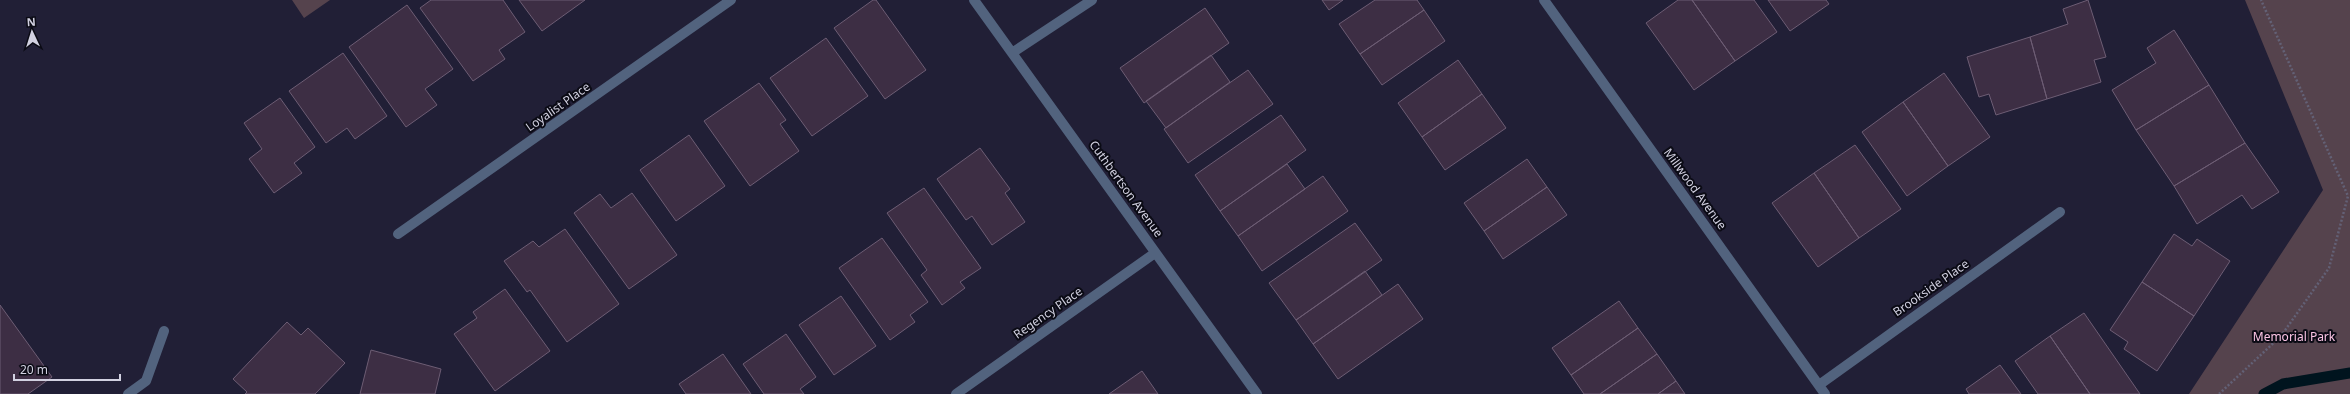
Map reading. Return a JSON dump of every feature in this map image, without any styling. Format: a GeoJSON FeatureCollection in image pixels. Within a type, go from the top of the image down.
{"type":"FeatureCollection","features":[{"type":"Feature","properties":{"kind":"street","name":"Loyalist Place"},"geometry":{"type":"LineString","coordinates":[[398,234],[731,0]]}},
{"type":"Feature","properties":{"kind":"street","name":"Cuthbertson Avenue"},"geometry":{"type":"LineString","coordinates":[[974,0],[1257,394]]}},
{"type":"Feature","properties":{"kind":"street"},"geometry":{"type":"LineString","coordinates":[[1012,53],[1092,0]]}},
{"type":"Feature","properties":{"kind":"street","name":"Millwood Avenue"},"geometry":{"type":"LineString","coordinates":[[1544,0],[1825,394]]}},
{"type":"Feature","properties":{"kind":"street","name":"Brookside Place"},"geometry":{"type":"LineString","coordinates":[[1818,385],[2060,212]]}},
{"type":"Feature","properties":{"kind":"street","name":"Regency Place"},"geometry":{"type":"LineString","coordinates":[[956,394],[1155,253]]}},
{"type":"Feature","properties":{"kind":"street"},"geometry":{"type":"LineString","coordinates":[[128,394],[146,381],[164,331]]}},
{"type":"Feature","properties":{"kind":"path"},"geometry":{"type":"LineString","coordinates":[[2219,394],[2281,336],[2329,268],[2348,196],[2261,0]]}},
{"type":"Feature","properties":{"kind":"green space"},"geometry":{"type":"Polygon","coordinates":[[[292,0],[330,0],[304,18],[292,0]]]}},
{"type":"Feature","properties":{"kind":"green space","name":"Memorial Park"},"geometry":{"type":"Polygon","coordinates":[[[2245,0],[2350,0],[2350,394],[2189,394],[2323,190],[2245,0]]]}},
{"type":"Feature","properties":{"kind":"building"},"geometry":{"type":"Polygon","coordinates":[[[431,0],[503,0],[525,32],[499,50],[505,59],[473,81],[420,8],[431,0]]]}},
{"type":"Feature","properties":{"kind":"building"},"geometry":{"type":"Polygon","coordinates":[[[519,0],[585,0],[542,31],[519,0]]]}},
{"type":"Feature","properties":{"kind":"building"},"geometry":{"type":"Polygon","coordinates":[[[873,0],[876,0],[926,70],[885,99],[834,28],[873,0]]]}},
{"type":"Feature","properties":{"kind":"building"},"geometry":{"type":"Polygon","coordinates":[[[1322,0],[1343,0],[1329,10],[1322,0]]]}},
{"type":"Feature","properties":{"kind":"building"},"geometry":{"type":"Polygon","coordinates":[[[1375,0],[1417,0],[1424,10],[1360,54],[1339,24],[1375,0]]]}},
{"type":"Feature","properties":{"kind":"building"},"geometry":{"type":"Polygon","coordinates":[[[1678,0],[1692,0],[1735,61],[1694,90],[1646,23],[1678,0]]]}},
{"type":"Feature","properties":{"kind":"building"},"geometry":{"type":"Polygon","coordinates":[[[1692,0],[1754,0],[1777,32],[1735,61],[1692,0]]]}},
{"type":"Feature","properties":{"kind":"building"},"geometry":{"type":"Polygon","coordinates":[[[1768,0],[1826,0],[1829,4],[1790,31],[1768,0]]]}},
{"type":"Feature","properties":{"kind":"building"},"geometry":{"type":"Polygon","coordinates":[[[2088,0],[2106,57],[2094,60],[2101,82],[2047,99],[2030,37],[2068,24],[2063,9],[2088,0]]]}},
{"type":"Feature","properties":{"kind":"building"},"geometry":{"type":"Polygon","coordinates":[[[407,5],[453,69],[425,89],[437,105],[406,127],[349,47],[407,5]]]}},
{"type":"Feature","properties":{"kind":"building"},"geometry":{"type":"Polygon","coordinates":[[[1205,8],[1229,43],[1144,103],[1120,68],[1205,8]]]}},
{"type":"Feature","properties":{"kind":"building"},"geometry":{"type":"Polygon","coordinates":[[[1424,10],[1445,41],[1382,85],[1360,54],[1424,10]]]}},
{"type":"Feature","properties":{"kind":"building"},"geometry":{"type":"Polygon","coordinates":[[[2174,30],[2209,85],[2136,130],[2112,90],[2156,63],[2147,48],[2174,30]]]}},
{"type":"Feature","properties":{"kind":"building"},"geometry":{"type":"Polygon","coordinates":[[[2030,37],[2047,99],[1996,115],[1989,94],[1979,97],[1967,57],[2030,37]]]}},
{"type":"Feature","properties":{"kind":"building"},"geometry":{"type":"Polygon","coordinates":[[[826,38],[868,96],[812,136],[770,78],[826,38]]]}},
{"type":"Feature","properties":{"kind":"building"},"geometry":{"type":"Polygon","coordinates":[[[343,53],[387,116],[355,139],[347,128],[326,143],[289,91],[343,53]]]}},
{"type":"Feature","properties":{"kind":"building"},"geometry":{"type":"Polygon","coordinates":[[[1211,55],[1230,82],[1166,128],[1146,101],[1211,55]]]}},
{"type":"Feature","properties":{"kind":"building"},"geometry":{"type":"Polygon","coordinates":[[[1458,60],[1482,94],[1422,137],[1398,103],[1458,60]]]}},
{"type":"Feature","properties":{"kind":"building"},"geometry":{"type":"Polygon","coordinates":[[[1248,70],[1273,104],[1188,163],[1164,129],[1248,70]]]}},
{"type":"Feature","properties":{"kind":"building"},"geometry":{"type":"Polygon","coordinates":[[[1944,73],[1990,137],[1948,166],[1903,102],[1944,73]]]}},
{"type":"Feature","properties":{"kind":"building"},"geometry":{"type":"Polygon","coordinates":[[[759,83],[786,120],[780,124],[799,151],[750,186],[704,121],[759,83]]]}},
{"type":"Feature","properties":{"kind":"building"},"geometry":{"type":"Polygon","coordinates":[[[2209,85],[2245,143],[2174,186],[2136,130],[2209,85]]]}},
{"type":"Feature","properties":{"kind":"building"},"geometry":{"type":"Polygon","coordinates":[[[1482,94],[1506,128],[1445,170],[1422,137],[1482,94]]]}},
{"type":"Feature","properties":{"kind":"building"},"geometry":{"type":"Polygon","coordinates":[[[280,98],[315,147],[294,163],[302,173],[274,193],[249,159],[262,149],[244,123],[280,98]]]}},
{"type":"Feature","properties":{"kind":"building"},"geometry":{"type":"Polygon","coordinates":[[[1903,102],[1948,166],[1907,196],[1862,132],[1903,102]]]}},
{"type":"Feature","properties":{"kind":"building"},"geometry":{"type":"Polygon","coordinates":[[[1281,115],[1306,150],[1220,211],[1195,175],[1281,115]]]}},
{"type":"Feature","properties":{"kind":"building"},"geometry":{"type":"Polygon","coordinates":[[[689,135],[725,186],[676,221],[640,170],[689,135]]]}},
{"type":"Feature","properties":{"kind":"building"},"geometry":{"type":"Polygon","coordinates":[[[2245,143],[2279,192],[2252,209],[2242,195],[2197,224],[2174,186],[2245,143]]]}},
{"type":"Feature","properties":{"kind":"building"},"geometry":{"type":"Polygon","coordinates":[[[1855,145],[1901,209],[1859,238],[1814,173],[1855,145]]]}},
{"type":"Feature","properties":{"kind":"building"},"geometry":{"type":"Polygon","coordinates":[[[980,148],[1010,189],[1005,193],[1025,222],[992,245],[972,216],[966,220],[937,179],[980,148]]]}},
{"type":"Feature","properties":{"kind":"building"},"geometry":{"type":"Polygon","coordinates":[[[1527,159],[1547,187],[1484,231],[1464,203],[1527,159]]]}},
{"type":"Feature","properties":{"kind":"building"},"geometry":{"type":"Polygon","coordinates":[[[1287,164],[1305,189],[1238,236],[1220,211],[1287,164]]]}},
{"type":"Feature","properties":{"kind":"building"},"geometry":{"type":"Polygon","coordinates":[[[1814,173],[1859,238],[1818,267],[1772,203],[1814,173]]]}},
{"type":"Feature","properties":{"kind":"building"},"geometry":{"type":"Polygon","coordinates":[[[1323,176],[1348,211],[1262,271],[1238,236],[1323,176]]]}},
{"type":"Feature","properties":{"kind":"building"},"geometry":{"type":"Polygon","coordinates":[[[1547,187],[1567,215],[1503,259],[1484,231],[1547,187]]]}},
{"type":"Feature","properties":{"kind":"building"},"geometry":{"type":"Polygon","coordinates":[[[924,188],[981,268],[960,282],[965,288],[942,305],[921,275],[927,270],[887,213],[924,188]]]}},
{"type":"Feature","properties":{"kind":"building"},"geometry":{"type":"Polygon","coordinates":[[[632,193],[677,255],[629,289],[574,213],[600,194],[611,208],[632,193]]]}},
{"type":"Feature","properties":{"kind":"building"},"geometry":{"type":"Polygon","coordinates":[[[1355,223],[1382,260],[1296,320],[1269,283],[1355,223]]]}},
{"type":"Feature","properties":{"kind":"building"},"geometry":{"type":"Polygon","coordinates":[[[565,229],[619,304],[567,342],[530,290],[527,292],[504,261],[533,241],[539,247],[565,229]]]}},
{"type":"Feature","properties":{"kind":"building"},"geometry":{"type":"Polygon","coordinates":[[[2174,234],[2192,246],[2197,239],[2230,261],[2194,316],[2142,282],[2174,234]]]}},
{"type":"Feature","properties":{"kind":"building"},"geometry":{"type":"Polygon","coordinates":[[[882,238],[928,302],[910,315],[915,322],[890,340],[839,268],[882,238]]]}},
{"type":"Feature","properties":{"kind":"building"},"geometry":{"type":"Polygon","coordinates":[[[1365,271],[1382,295],[1313,344],[1296,320],[1365,271]]]}},
{"type":"Feature","properties":{"kind":"building"},"geometry":{"type":"Polygon","coordinates":[[[2142,282],[2194,316],[2157,371],[2124,349],[2128,342],[2110,330],[2142,282]]]}},
{"type":"Feature","properties":{"kind":"building"},"geometry":{"type":"Polygon","coordinates":[[[1398,284],[1423,319],[1338,379],[1313,344],[1398,284]]]}},
{"type":"Feature","properties":{"kind":"building"},"geometry":{"type":"Polygon","coordinates":[[[505,289],[550,351],[495,391],[454,334],[477,318],[473,312],[505,289]]]}},
{"type":"Feature","properties":{"kind":"building"},"geometry":{"type":"Polygon","coordinates":[[[841,296],[876,346],[834,375],[799,325],[841,296]]]}},
{"type":"Feature","properties":{"kind":"building"},"geometry":{"type":"Polygon","coordinates":[[[1619,301],[1638,328],[1571,375],[1552,348],[1619,301]]]}},
{"type":"Feature","properties":{"kind":"building"},"geometry":{"type":"Polygon","coordinates":[[[0,305],[52,377],[28,394],[0,394],[0,305]]]}},
{"type":"Feature","properties":{"kind":"building"},"geometry":{"type":"Polygon","coordinates":[[[2084,313],[2140,394],[2090,394],[2050,336],[2084,313]]]}},
{"type":"Feature","properties":{"kind":"building"},"geometry":{"type":"Polygon","coordinates":[[[287,322],[301,335],[308,328],[345,363],[315,394],[245,394],[247,392],[233,379],[287,322]]]}},
{"type":"Feature","properties":{"kind":"building"},"geometry":{"type":"Polygon","coordinates":[[[1638,328],[1657,354],[1600,394],[1584,394],[1571,375],[1638,328]]]}},
{"type":"Feature","properties":{"kind":"building"},"geometry":{"type":"Polygon","coordinates":[[[786,334],[816,377],[800,389],[804,394],[764,394],[743,364],[786,334]]]}},
{"type":"Feature","properties":{"kind":"building"},"geometry":{"type":"Polygon","coordinates":[[[2050,336],[2090,394],[2038,394],[2015,361],[2050,336]]]}},
{"type":"Feature","properties":{"kind":"building"},"geometry":{"type":"Polygon","coordinates":[[[371,350],[441,369],[435,394],[360,394],[371,350]]]}},
{"type":"Feature","properties":{"kind":"building"},"geometry":{"type":"Polygon","coordinates":[[[723,354],[751,394],[686,394],[679,384],[723,354]]]}},
{"type":"Feature","properties":{"kind":"building"},"geometry":{"type":"Polygon","coordinates":[[[1657,354],[1676,381],[1658,394],[1600,394],[1657,354]]]}},
{"type":"Feature","properties":{"kind":"building"},"geometry":{"type":"Polygon","coordinates":[[[2000,365],[2021,394],[1969,394],[1966,389],[2000,365]]]}},
{"type":"Feature","properties":{"kind":"building"},"geometry":{"type":"Polygon","coordinates":[[[1142,371],[1158,394],[1109,394],[1142,371]]]}},
{"type":"Feature","properties":{"kind":"building"},"geometry":{"type":"Polygon","coordinates":[[[1676,381],[1685,394],[1658,394],[1676,381]]]}},
{"type":"Feature","properties":{"kind":"waterway"},"geometry":{"type":"LineString","coordinates":[[2264,394],[2283,384],[2350,373]]}}]}
